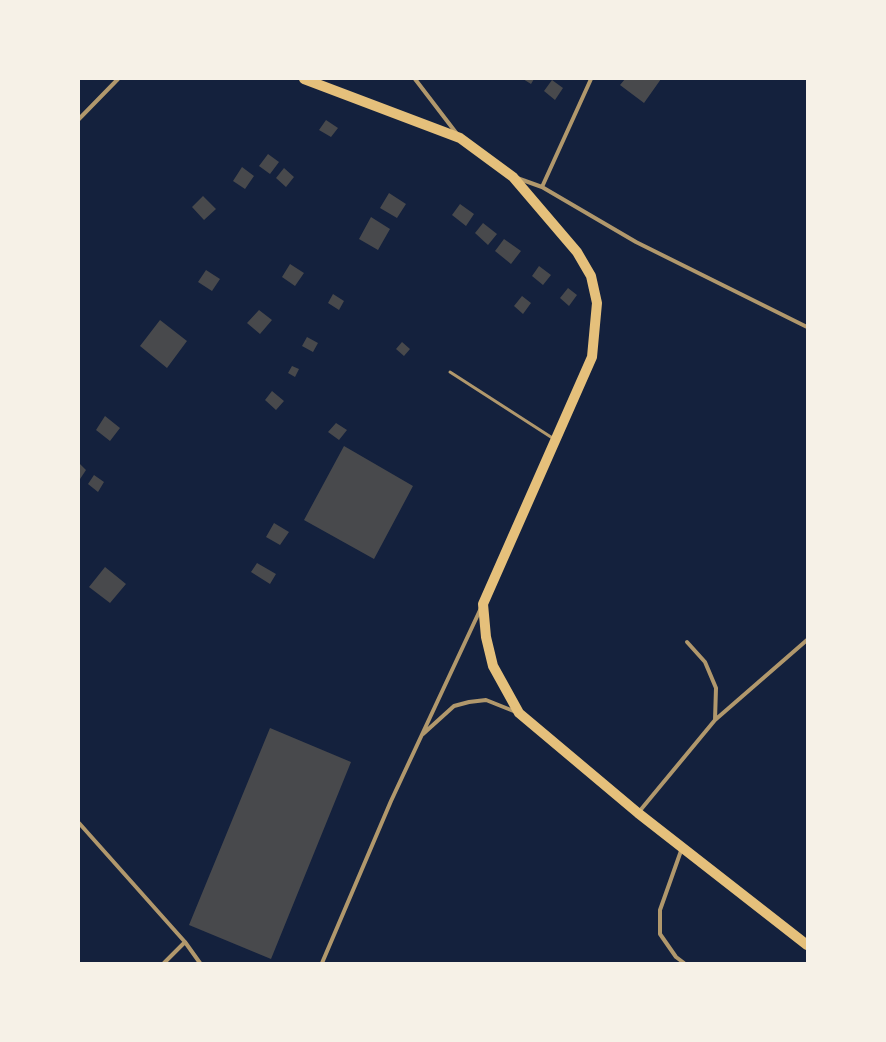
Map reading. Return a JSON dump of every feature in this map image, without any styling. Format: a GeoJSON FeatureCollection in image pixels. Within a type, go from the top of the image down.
{"type":"FeatureCollection","features":[{"type":"Feature","properties":{"kind":"main road"},"geometry":{"type":"LineString","coordinates":[[304,79],[460,138],[513,177],[577,252],[591,276],[597,303],[592,357],[482,604],[486,637],[493,666],[519,713],[638,813],[807,945]]}},
{"type":"Feature","properties":{"kind":"street"},"geometry":{"type":"LineString","coordinates":[[79,119],[118,79]]}},
{"type":"Feature","properties":{"kind":"street"},"geometry":{"type":"LineString","coordinates":[[415,79],[460,138]]}},
{"type":"Feature","properties":{"kind":"street"},"geometry":{"type":"LineString","coordinates":[[542,187],[591,79]]}},
{"type":"Feature","properties":{"kind":"street"},"geometry":{"type":"LineString","coordinates":[[513,177],[542,187],[636,242],[807,327]]}},
{"type":"Feature","properties":{"kind":"street"},"geometry":{"type":"LineString","coordinates":[[322,963],[390,801],[482,604]]}},
{"type":"Feature","properties":{"kind":"street"},"geometry":{"type":"LineString","coordinates":[[638,813],[715,720],[807,640]]}},
{"type":"Feature","properties":{"kind":"street"},"geometry":{"type":"LineString","coordinates":[[687,642],[705,662],[716,688],[715,720]]}},
{"type":"Feature","properties":{"kind":"street"},"geometry":{"type":"LineString","coordinates":[[421,736],[454,706],[469,702],[486,700],[519,713]]}},
{"type":"Feature","properties":{"kind":"street"},"geometry":{"type":"LineString","coordinates":[[79,823],[185,942],[200,963]]}},
{"type":"Feature","properties":{"kind":"street"},"geometry":{"type":"LineString","coordinates":[[683,848],[660,910],[660,934],[676,957],[684,963]]}},
{"type":"Feature","properties":{"kind":"street"},"geometry":{"type":"LineString","coordinates":[[164,963],[185,942]]}},
{"type":"Feature","properties":{"kind":"lane"},"geometry":{"type":"LineString","coordinates":[[450,372],[556,440]]}},
{"type":"Feature","properties":{"kind":"building"},"geometry":{"type":"Polygon","coordinates":[[[523,79],[534,79],[531,84],[523,79]]]}},
{"type":"Feature","properties":{"kind":"building"},"geometry":{"type":"Polygon","coordinates":[[[625,79],[661,79],[644,103],[620,85],[625,79]]]}},
{"type":"Feature","properties":{"kind":"building"},"geometry":{"type":"Polygon","coordinates":[[[552,80],[563,88],[555,100],[544,91],[552,80]]]}},
{"type":"Feature","properties":{"kind":"building"},"geometry":{"type":"Polygon","coordinates":[[[326,120],[338,128],[331,137],[319,130],[326,120]]]}},
{"type":"Feature","properties":{"kind":"building"},"geometry":{"type":"Polygon","coordinates":[[[268,154],[279,162],[270,174],[259,166],[268,154]]]}},
{"type":"Feature","properties":{"kind":"building"},"geometry":{"type":"Polygon","coordinates":[[[242,167],[254,176],[245,189],[233,181],[242,167]]]}},
{"type":"Feature","properties":{"kind":"building"},"geometry":{"type":"Polygon","coordinates":[[[284,168],[294,177],[286,187],[276,178],[284,168]]]}},
{"type":"Feature","properties":{"kind":"building"},"geometry":{"type":"Polygon","coordinates":[[[389,193],[406,204],[397,218],[380,208],[389,193]]]}},
{"type":"Feature","properties":{"kind":"building"},"geometry":{"type":"Polygon","coordinates":[[[203,196],[216,209],[204,220],[192,207],[203,196]]]}},
{"type":"Feature","properties":{"kind":"building"},"geometry":{"type":"Polygon","coordinates":[[[460,204],[474,214],[466,226],[452,215],[460,204]]]}},
{"type":"Feature","properties":{"kind":"building"},"geometry":{"type":"Polygon","coordinates":[[[371,217],[390,229],[378,250],[359,239],[371,217]]]}},
{"type":"Feature","properties":{"kind":"building"},"geometry":{"type":"Polygon","coordinates":[[[483,223],[497,234],[488,245],[475,233],[483,223]]]}},
{"type":"Feature","properties":{"kind":"building"},"geometry":{"type":"Polygon","coordinates":[[[504,239],[521,251],[511,264],[495,251],[504,239]]]}},
{"type":"Feature","properties":{"kind":"building"},"geometry":{"type":"Polygon","coordinates":[[[290,264],[304,273],[295,286],[282,277],[290,264]]]}},
{"type":"Feature","properties":{"kind":"building"},"geometry":{"type":"Polygon","coordinates":[[[539,266],[551,275],[543,285],[532,276],[539,266]]]}},
{"type":"Feature","properties":{"kind":"building"},"geometry":{"type":"Polygon","coordinates":[[[206,270],[220,279],[212,291],[198,282],[206,270]]]}},
{"type":"Feature","properties":{"kind":"building"},"geometry":{"type":"Polygon","coordinates":[[[568,288],[577,295],[569,306],[560,298],[568,288]]]}},
{"type":"Feature","properties":{"kind":"building"},"geometry":{"type":"Polygon","coordinates":[[[333,294],[344,301],[339,310],[328,303],[333,294]]]}},
{"type":"Feature","properties":{"kind":"building"},"geometry":{"type":"Polygon","coordinates":[[[522,296],[531,303],[523,314],[514,306],[522,296]]]}},
{"type":"Feature","properties":{"kind":"building"},"geometry":{"type":"Polygon","coordinates":[[[259,310],[272,320],[260,334],[247,323],[259,310]]]}},
{"type":"Feature","properties":{"kind":"building"},"geometry":{"type":"Polygon","coordinates":[[[160,320],[187,341],[167,368],[140,346],[160,320]]]}},
{"type":"Feature","properties":{"kind":"building"},"geometry":{"type":"Polygon","coordinates":[[[307,337],[318,343],[313,352],[302,346],[307,337]]]}},
{"type":"Feature","properties":{"kind":"building"},"geometry":{"type":"Polygon","coordinates":[[[402,342],[410,349],[404,356],[396,349],[402,342]]]}},
{"type":"Feature","properties":{"kind":"building"},"geometry":{"type":"Polygon","coordinates":[[[292,366],[299,369],[295,377],[288,373],[292,366]]]}},
{"type":"Feature","properties":{"kind":"building"},"geometry":{"type":"Polygon","coordinates":[[[272,391],[284,401],[276,410],[265,400],[272,391]]]}},
{"type":"Feature","properties":{"kind":"building"},"geometry":{"type":"Polygon","coordinates":[[[105,416],[120,428],[110,441],[96,430],[105,416]]]}},
{"type":"Feature","properties":{"kind":"building"},"geometry":{"type":"Polygon","coordinates":[[[336,423],[347,430],[339,440],[328,432],[336,423]]]}},
{"type":"Feature","properties":{"kind":"building"},"geometry":{"type":"Polygon","coordinates":[[[344,446],[413,486],[374,559],[304,520],[344,446]]]}},
{"type":"Feature","properties":{"kind":"building"},"geometry":{"type":"Polygon","coordinates":[[[79,463],[86,470],[80,479],[79,478],[79,463]]]}},
{"type":"Feature","properties":{"kind":"building"},"geometry":{"type":"Polygon","coordinates":[[[94,475],[104,482],[98,492],[88,484],[94,475]]]}},
{"type":"Feature","properties":{"kind":"building"},"geometry":{"type":"Polygon","coordinates":[[[274,523],[289,532],[280,545],[266,537],[274,523]]]}},
{"type":"Feature","properties":{"kind":"building"},"geometry":{"type":"Polygon","coordinates":[[[257,563],[276,574],[270,584],[251,572],[257,563]]]}},
{"type":"Feature","properties":{"kind":"building"},"geometry":{"type":"Polygon","coordinates":[[[105,567],[126,584],[110,603],[89,587],[105,567]]]}},
{"type":"Feature","properties":{"kind":"building"},"geometry":{"type":"Polygon","coordinates":[[[270,728],[351,762],[271,959],[189,925],[270,728]]]}}]}
